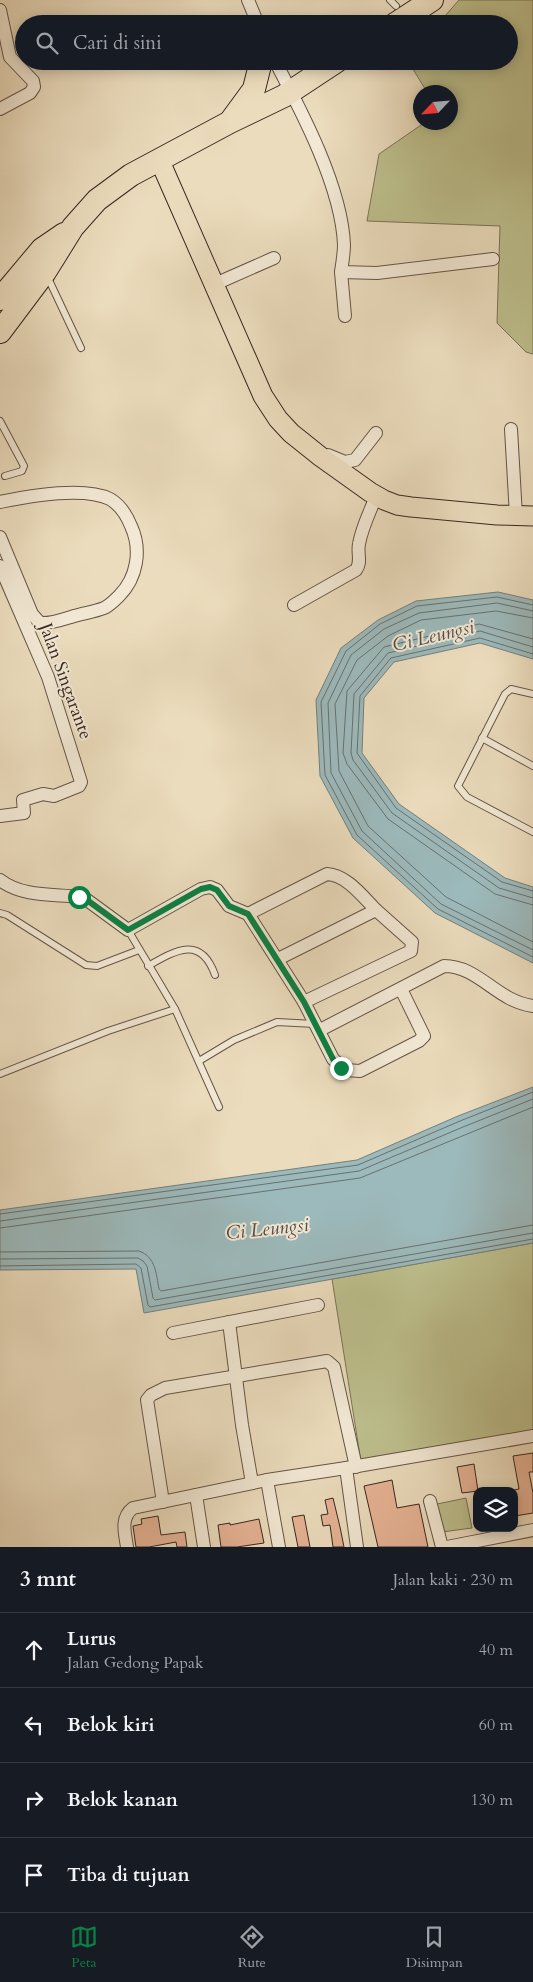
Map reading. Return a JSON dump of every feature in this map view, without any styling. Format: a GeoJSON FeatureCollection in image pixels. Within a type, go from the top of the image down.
{"type":"FeatureCollection","features":[{"type":"Feature","properties":{"kind":"highway"},"geometry":{"type":"LineString","coordinates":[[400,8],[432,0]]}},
{"type":"Feature","properties":{"kind":"highway"},"geometry":{"type":"LineString","coordinates":[[230,122],[254,89],[259,70]]}},
{"type":"Feature","properties":{"kind":"highway"},"geometry":{"type":"LineString","coordinates":[[0,332],[45,272],[73,227],[97,200],[131,175],[230,122],[284,96],[323,70]]}},
{"type":"Feature","properties":{"kind":"highway"},"geometry":{"type":"LineString","coordinates":[[2,293],[42,249],[73,227]]}},
{"type":"Feature","properties":{"kind":"main road"},"geometry":{"type":"LineString","coordinates":[[160,159],[263,396],[278,419],[291,433],[376,496],[397,504],[474,513],[524,516]]}},
{"type":"Feature","properties":{"kind":"street"},"geometry":{"type":"LineString","coordinates":[[248,0],[254,15]]}},
{"type":"Feature","properties":{"kind":"street"},"geometry":{"type":"LineString","coordinates":[[0,10],[10,56],[15,61]]}},
{"type":"Feature","properties":{"kind":"street"},"geometry":{"type":"LineString","coordinates":[[0,110],[30,93],[34,87],[33,81],[23,70]]}},
{"type":"Feature","properties":{"kind":"street"},"geometry":{"type":"LineString","coordinates":[[280,70],[329,178],[340,219],[344,246],[341,272],[345,316]]}},
{"type":"Feature","properties":{"kind":"street"},"geometry":{"type":"LineString","coordinates":[[215,284],[274,258]]}},
{"type":"Feature","properties":{"kind":"street"},"geometry":{"type":"LineString","coordinates":[[341,272],[377,273],[492,258]]}},
{"type":"Feature","properties":{"kind":"street"},"geometry":{"type":"LineString","coordinates":[[511,429],[524,516]]}},
{"type":"Feature","properties":{"kind":"street"},"geometry":{"type":"LineString","coordinates":[[321,457],[330,455],[345,462],[356,460],[376,433]]}},
{"type":"Feature","properties":{"kind":"street"},"geometry":{"type":"LineString","coordinates":[[0,502],[57,493],[98,495],[110,499],[117,504],[133,531],[137,562],[132,580],[126,589],[105,608],[40,623],[32,614],[0,537]]}},
{"type":"Feature","properties":{"kind":"street"},"geometry":{"type":"LineString","coordinates":[[294,605],[359,567],[358,548],[361,534],[376,496]]}},
{"type":"Feature","properties":{"kind":"street","name":"Jalan Singarante"},"geometry":{"type":"LineString","coordinates":[[0,566],[48,677],[81,779],[79,786],[54,796],[43,794],[23,800],[24,813],[0,816]]}},
{"type":"Feature","properties":{"kind":"street"},"geometry":{"type":"LineString","coordinates":[[248,914],[327,874],[333,875],[346,882],[412,942],[411,950],[304,1002]]}},
{"type":"Feature","properties":{"kind":"street"},"geometry":{"type":"LineString","coordinates":[[0,880],[10,887],[26,892],[72,896],[87,900],[128,930],[201,889],[210,887],[217,890],[229,906],[248,914],[304,1002],[333,1059],[341,1068],[357,1072],[419,1041],[424,1036],[400,989]]}},
{"type":"Feature","properties":{"kind":"street"},"geometry":{"type":"LineString","coordinates":[[278,959],[376,910]]}},
{"type":"Feature","properties":{"kind":"street"},"geometry":{"type":"LineString","coordinates":[[318,1027],[400,989],[444,966],[453,966],[482,979],[508,999],[533,1006]]}},
{"type":"Feature","properties":{"kind":"street"},"geometry":{"type":"LineString","coordinates":[[173,1333],[318,1305]]}},
{"type":"Feature","properties":{"kind":"street"},"geometry":{"type":"LineString","coordinates":[[229,1322],[235,1377],[252,1483]]}},
{"type":"Feature","properties":{"kind":"street"},"geometry":{"type":"LineString","coordinates":[[163,1502],[148,1397],[165,1388],[327,1361],[334,1367],[351,1467],[357,1547]]}},
{"type":"Feature","properties":{"kind":"street"},"geometry":{"type":"LineString","coordinates":[[127,1547],[124,1521],[127,1513],[133,1508],[267,1480],[533,1436]]}},
{"type":"Feature","properties":{"kind":"street"},"geometry":{"type":"LineString","coordinates":[[267,1480],[280,1547]]}},
{"type":"Feature","properties":{"kind":"street"},"geometry":{"type":"LineString","coordinates":[[196,1495],[204,1547]]}},
{"type":"Feature","properties":{"kind":"street"},"geometry":{"type":"LineString","coordinates":[[430,1501],[442,1547]]}},
{"type":"Feature","properties":{"kind":"street"},"geometry":{"type":"LineString","coordinates":[[447,1547],[533,1530]]}},
{"type":"Feature","properties":{"kind":"lane"},"geometry":{"type":"LineString","coordinates":[[45,272],[81,348]]}},
{"type":"Feature","properties":{"kind":"lane"},"geometry":{"type":"LineString","coordinates":[[0,421],[24,466],[22,471],[5,476]]}},
{"type":"Feature","properties":{"kind":"lane"},"geometry":{"type":"LineString","coordinates":[[533,694],[511,690],[505,694],[458,786],[467,797],[533,832]]}},
{"type":"Feature","properties":{"kind":"lane"},"geometry":{"type":"LineString","coordinates":[[482,738],[533,766]]}},
{"type":"Feature","properties":{"kind":"lane"},"geometry":{"type":"LineString","coordinates":[[0,913],[7,915],[86,965],[97,966],[139,950]]}},
{"type":"Feature","properties":{"kind":"lane"},"geometry":{"type":"LineString","coordinates":[[128,930],[175,1009],[219,1107]]}},
{"type":"Feature","properties":{"kind":"lane"},"geometry":{"type":"LineString","coordinates":[[148,966],[174,951],[190,949],[205,955],[211,963],[215,975]]}},
{"type":"Feature","properties":{"kind":"lane"},"geometry":{"type":"LineString","coordinates":[[0,1074],[108,1031],[175,1009]]}},
{"type":"Feature","properties":{"kind":"lane"},"geometry":{"type":"LineString","coordinates":[[199,1061],[234,1040],[277,1022],[318,1027]]}},
{"type":"Feature","properties":{"kind":"green space"},"geometry":{"type":"Polygon","coordinates":[[[459,0],[533,0],[533,354],[526,352],[497,323],[500,226],[367,221],[379,154],[414,130],[458,130],[458,85],[423,85],[414,70],[518,70],[518,15],[446,15],[459,0]]]}},
{"type":"Feature","properties":{"kind":"green space"},"geometry":{"type":"Polygon","coordinates":[[[533,1243],[533,1435],[361,1462],[332,1279],[533,1243]]]}},
{"type":"Feature","properties":{"kind":"green space"},"geometry":{"type":"Polygon","coordinates":[[[466,1498],[472,1528],[442,1532],[437,1504],[466,1498]]]}},
{"type":"Feature","properties":{"kind":"water","name":"Ci Leungsi"},"geometry":{"type":"Polygon","coordinates":[[[498,592],[533,600],[533,659],[480,643],[394,662],[364,698],[362,753],[399,804],[505,878],[533,887],[533,963],[435,913],[353,838],[320,776],[316,700],[341,648],[378,620],[416,601],[498,592]]]}},
{"type":"Feature","properties":{"kind":"water","name":"Ci Leungsi"},"geometry":{"type":"Polygon","coordinates":[[[533,1087],[533,1243],[144,1313],[136,1269],[0,1270],[0,1210],[357,1160],[458,1116],[533,1087]]]}},
{"type":"Feature","properties":{"kind":"building"},"geometry":{"type":"Polygon","coordinates":[[[533,1453],[533,1472],[529,1472],[533,1493],[533,1513],[518,1516],[519,1489],[513,1456],[533,1453]]]}},
{"type":"Feature","properties":{"kind":"building"},"geometry":{"type":"Polygon","coordinates":[[[474,1464],[477,1487],[473,1487],[473,1492],[462,1493],[457,1467],[474,1464]]]}},
{"type":"Feature","properties":{"kind":"building"},"geometry":{"type":"Polygon","coordinates":[[[392,1480],[397,1508],[419,1504],[428,1547],[378,1547],[364,1486],[392,1480]]]}},
{"type":"Feature","properties":{"kind":"building"},"geometry":{"type":"Polygon","coordinates":[[[333,1498],[344,1547],[333,1547],[330,1525],[323,1526],[321,1515],[328,1514],[325,1500],[333,1498]]]}},
{"type":"Feature","properties":{"kind":"building"},"geometry":{"type":"Polygon","coordinates":[[[304,1515],[310,1547],[298,1547],[292,1517],[304,1515]]]}},
{"type":"Feature","properties":{"kind":"building"},"geometry":{"type":"Polygon","coordinates":[[[158,1516],[161,1535],[185,1532],[187,1547],[177,1547],[176,1542],[149,1547],[136,1547],[133,1526],[142,1524],[141,1519],[158,1516]]]}},
{"type":"Feature","properties":{"kind":"building"},"geometry":{"type":"Polygon","coordinates":[[[259,1519],[264,1543],[221,1547],[218,1525],[230,1523],[230,1525],[259,1519]]]}},
{"type":"Feature","properties":{"kind":"route"},"geometry":{"type":"LineString","coordinates":[[79,897],[87,900],[128,930],[201,889],[210,887],[217,890],[229,906],[248,914],[304,1002],[319,1028],[333,1059],[341,1068]]}}]}
